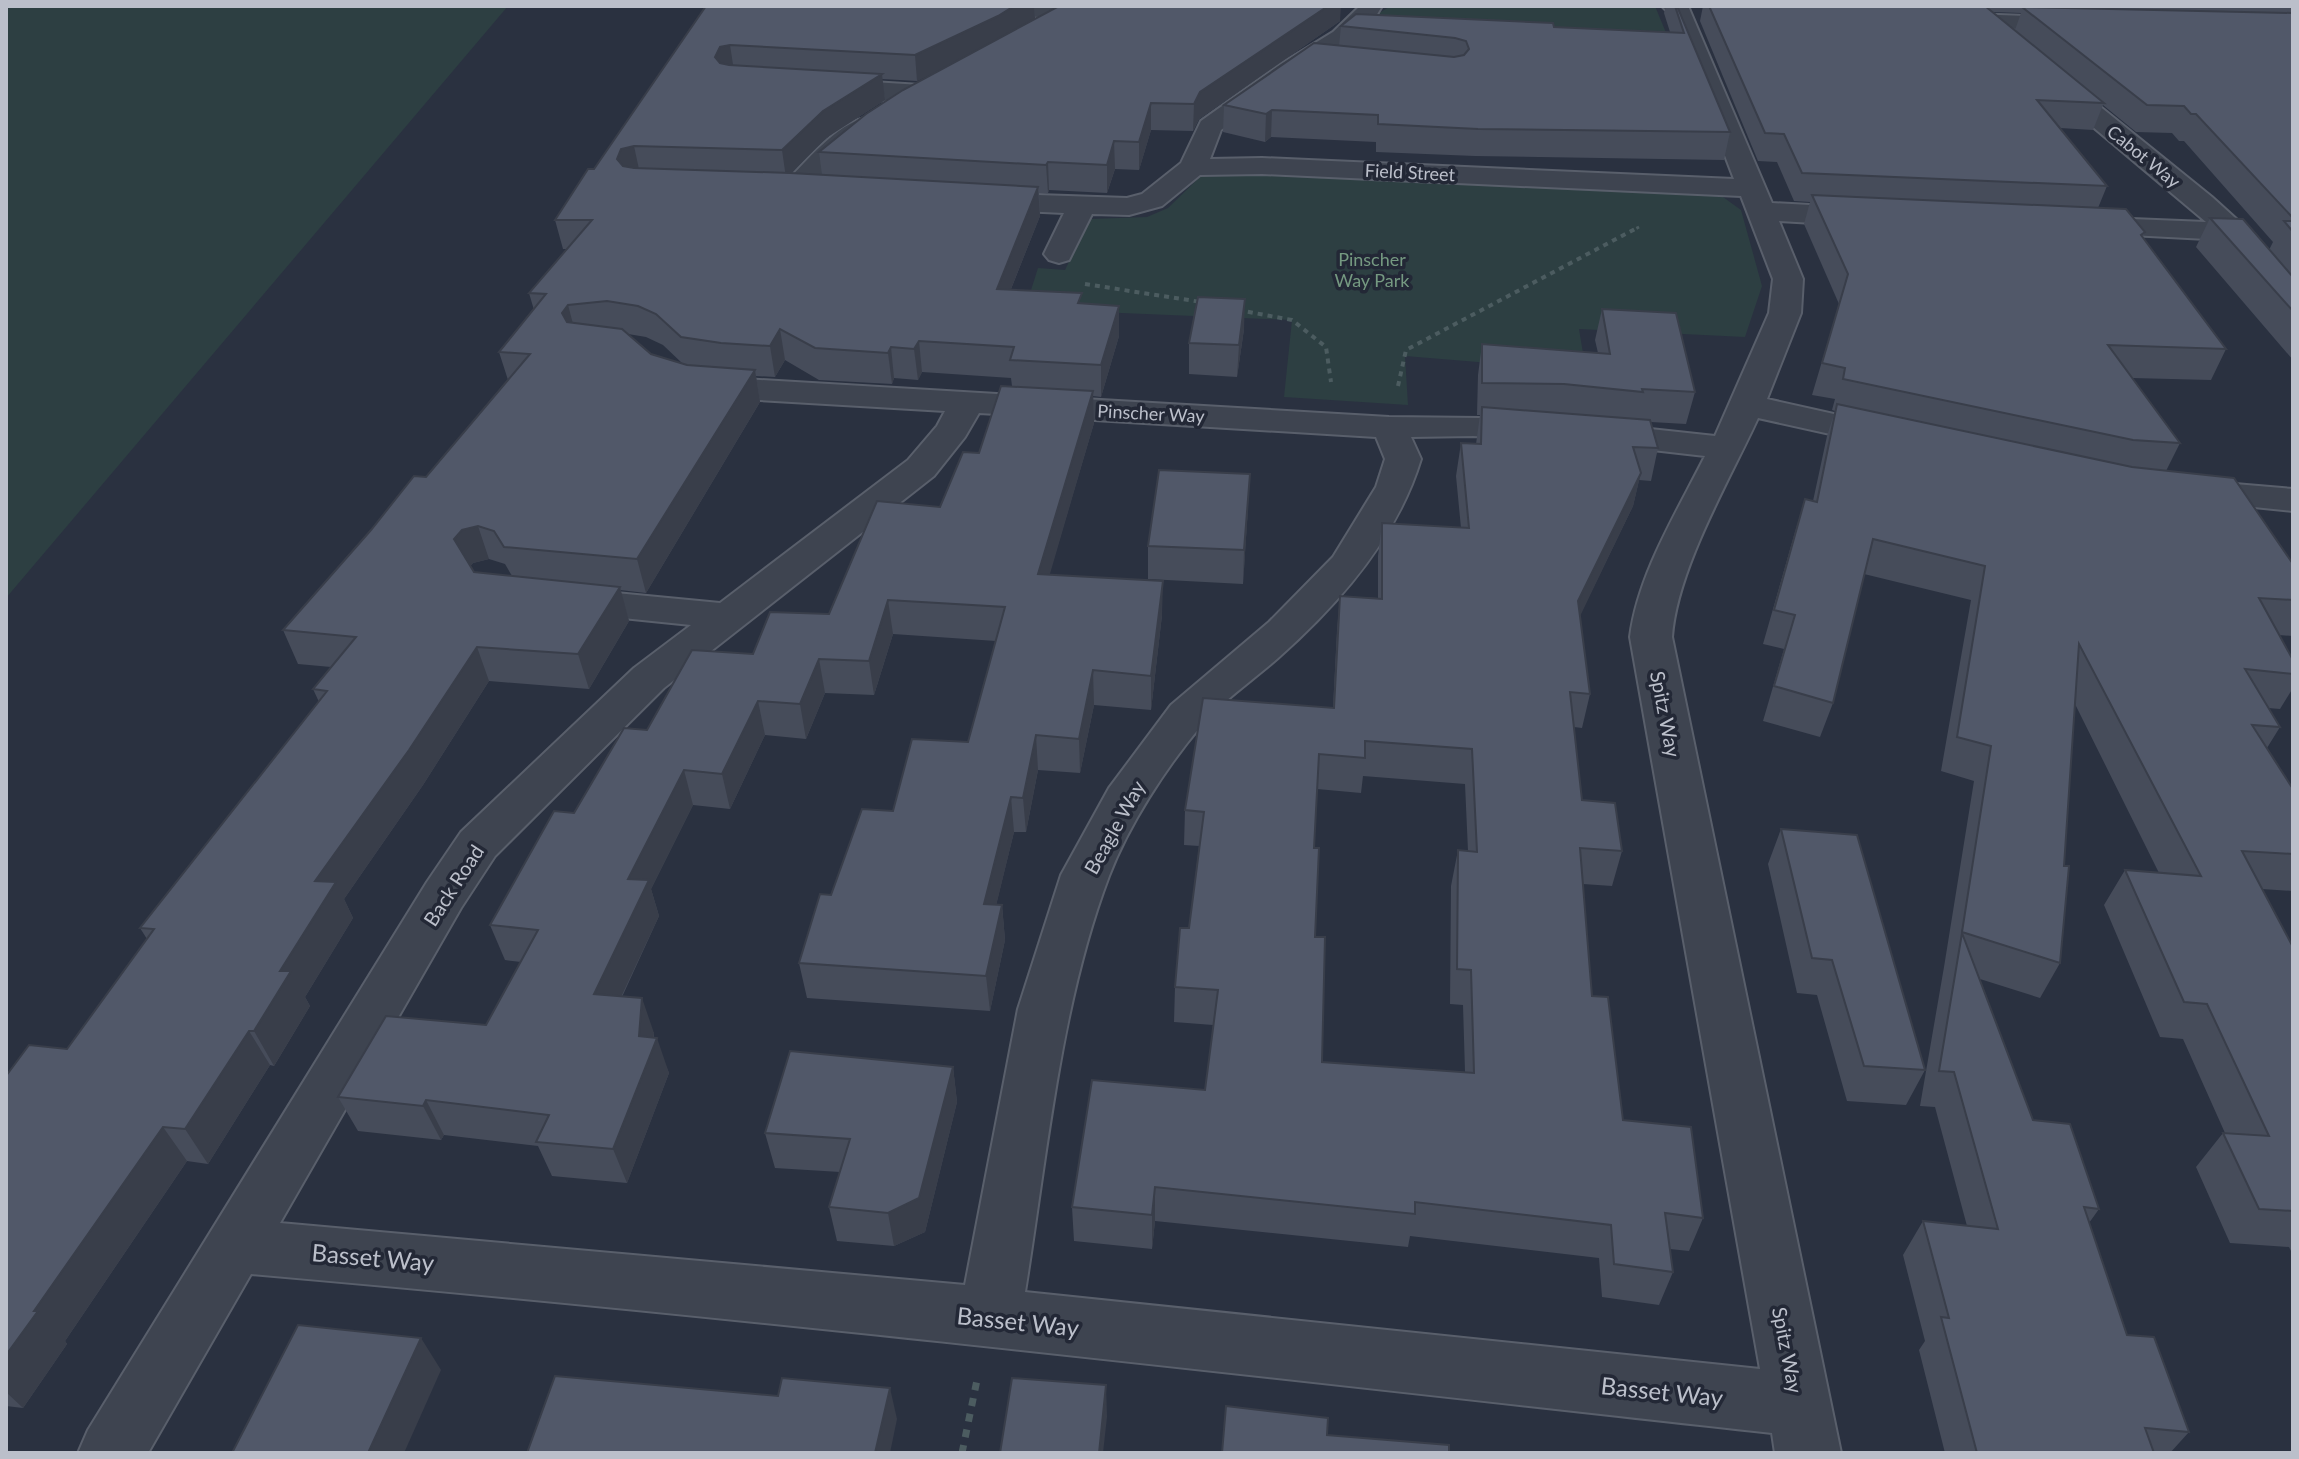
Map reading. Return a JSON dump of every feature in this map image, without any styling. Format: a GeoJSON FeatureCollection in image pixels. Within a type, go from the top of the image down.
{"type":"FeatureCollection","features":[{"type":"Feature","properties":{"kind":"street"},"geometry":{"type":"LineString","coordinates":[[999,6],[1065,8]]}},
{"type":"Feature","properties":{"kind":"street"},"geometry":{"type":"LineString","coordinates":[[955,200],[1111,208],[1139,204],[1165,191],[1193,167],[1210,126],[1349,31],[1371,6]]}},
{"type":"Feature","properties":{"kind":"street"},"geometry":{"type":"LineString","coordinates":[[1034,33],[1059,17],[1065,8]]}},
{"type":"Feature","properties":{"kind":"street","name":"Spitz Way"},"geometry":{"type":"LineString","coordinates":[[1685,10],[1742,195],[1788,279],[1789,294],[1785,313],[1747,405],[1679,547],[1653,617],[1651,637],[1804,1429]]}},
{"type":"Feature","properties":{"kind":"street"},"geometry":{"type":"LineString","coordinates":[[1923,19],[1978,14],[2103,26]]}},
{"type":"Feature","properties":{"kind":"street","name":"Cabot Way"},"geometry":{"type":"LineString","coordinates":[[1978,14],[2234,232],[2293,301]]}},
{"type":"Feature","properties":{"kind":"street"},"geometry":{"type":"LineString","coordinates":[[1307,58],[1348,63]]}},
{"type":"Feature","properties":{"kind":"street"},"geometry":{"type":"LineString","coordinates":[[794,190],[858,130],[945,79]]}},
{"type":"Feature","properties":{"kind":"street"},"geometry":{"type":"LineString","coordinates":[[796,85],[921,92]]}},
{"type":"Feature","properties":{"kind":"street","name":"Field Street"},"geometry":{"type":"LineString","coordinates":[[1193,167],[1262,166],[1742,195],[1888,218]]}},
{"type":"Feature","properties":{"kind":"street"},"geometry":{"type":"LineString","coordinates":[[764,189],[834,193]]}},
{"type":"Feature","properties":{"kind":"street"},"geometry":{"type":"LineString","coordinates":[[1059,254],[1081,207]]}},
{"type":"Feature","properties":{"kind":"street"},"geometry":{"type":"LineString","coordinates":[[2056,225],[2234,232]]}},
{"type":"Feature","properties":{"kind":"street","name":"Pinscher Way"},"geometry":{"type":"LineString","coordinates":[[671,375],[680,380],[743,389],[1389,427],[1443,424],[1552,430],[1726,448]]}},
{"type":"Feature","properties":{"kind":"street","name":"Back Road"},"geometry":{"type":"LineString","coordinates":[[111,1453],[444,895],[478,844],[649,678],[732,617],[921,468],[953,430],[967,402]]}},
{"type":"Feature","properties":{"kind":"street"},"geometry":{"type":"LineString","coordinates":[[1747,405],[1924,444]]}},
{"type":"Feature","properties":{"kind":"street","name":"Beagle Way"},"geometry":{"type":"LineString","coordinates":[[990,1318],[1044,1009],[1085,875],[1125,799],[1186,715],[1284,631],[1349,563],[1394,487],[1399,473],[1403,459],[1389,427]]}},
{"type":"Feature","properties":{"kind":"street"},"geometry":{"type":"LineString","coordinates":[[2160,489],[2293,500]]}},
{"type":"Feature","properties":{"kind":"street"},"geometry":{"type":"LineString","coordinates":[[531,597],[732,617]]}},
{"type":"Feature","properties":{"kind":"street","name":"Basset Way"},"geometry":{"type":"LineString","coordinates":[[236,1246],[417,1260],[990,1318],[1804,1429]]}},
{"type":"Feature","properties":{"kind":"path"},"geometry":{"type":"LineString","coordinates":[[1389,427],[1406,350],[1628,231],[1692,205],[1742,195]]}},
{"type":"Feature","properties":{"kind":"path"},"geometry":{"type":"LineString","coordinates":[[1059,254],[1065,271],[1093,287],[1150,292],[1207,304]]}},
{"type":"Feature","properties":{"kind":"path"},"geometry":{"type":"LineString","coordinates":[[1235,309],[1292,320],[1326,347],[1332,389],[1331,422]]}},
{"type":"Feature","properties":{"kind":"path"},"geometry":{"type":"LineString","coordinates":[[962,1453],[990,1318]]}},
{"type":"Feature","properties":{"kind":"green space"},"geometry":{"type":"Polygon","coordinates":[[[6,6],[508,6],[6,598],[6,6]]]}},
{"type":"Feature","properties":{"kind":"green space"},"geometry":{"type":"Polygon","coordinates":[[[1391,6],[1655,6],[1669,40],[1372,17],[1391,6]]]}},
{"type":"Feature","properties":{"kind":"green space","name":"Pinscher Way Park"},"geometry":{"type":"Polygon","coordinates":[[[1229,171],[1688,189],[1723,197],[1741,210],[1762,286],[1745,337],[1579,329],[1586,371],[1405,356],[1408,405],[1284,397],[1292,320],[1025,309],[1038,268],[1065,270],[1090,219],[1147,217],[1168,208],[1201,176],[1229,171]]]}},
{"type":"Feature","properties":{"kind":"building"},"geometry":{"type":"Polygon","coordinates":[[[706,6],[1014,6],[915,55],[730,45],[720,47],[715,57],[720,63],[729,65],[882,74],[823,111],[782,150],[634,146],[621,149],[617,159],[623,166],[634,168],[1038,187],[997,289],[1082,293],[1078,303],[1119,306],[1101,365],[1010,360],[1014,347],[919,341],[914,349],[891,347],[888,353],[815,348],[780,329],[770,346],[721,343],[681,337],[656,314],[638,306],[607,301],[568,305],[562,313],[567,322],[622,329],[651,354],[687,365],[755,370],[637,559],[504,547],[494,531],[478,526],[462,530],[454,539],[474,572],[620,587],[578,654],[477,647],[409,750],[315,881],[336,882],[280,971],[291,971],[254,1031],[249,1031],[185,1129],[163,1127],[6,1355],[6,1076],[29,1045],[67,1049],[154,929],[140,928],[327,691],[313,689],[356,637],[283,630],[414,476],[426,477],[530,354],[499,352],[546,294],[529,293],[592,220],[555,220],[588,169],[594,169],[706,6]]]}},
{"type":"Feature","properties":{"kind":"building"},"geometry":{"type":"Polygon","coordinates":[[[1059,6],[1328,6],[1200,92],[1194,104],[1151,103],[1139,142],[1114,141],[1107,165],[1048,162],[1046,165],[819,152],[866,114],[903,90],[1059,6]]]}},
{"type":"Feature","properties":{"kind":"building"},"geometry":{"type":"Polygon","coordinates":[[[1675,6],[1730,132],[1478,129],[1378,124],[1378,115],[1272,110],[1266,114],[1224,105],[1314,43],[1454,57],[1464,55],[1469,49],[1466,41],[1455,38],[1341,26],[1356,14],[1553,23],[1554,27],[1684,33],[1675,6]]]}},
{"type":"Feature","properties":{"kind":"building"},"geometry":{"type":"Polygon","coordinates":[[[1709,6],[1985,6],[2104,103],[2037,100],[2107,186],[1802,173],[1784,134],[1765,133],[1709,6]]]}},
{"type":"Feature","properties":{"kind":"building"},"geometry":{"type":"Polygon","coordinates":[[[2022,7],[2293,13],[2293,218],[2196,114],[2191,114],[2184,106],[2147,105],[2022,7]]]}},
{"type":"Feature","properties":{"kind":"building"},"geometry":{"type":"Polygon","coordinates":[[[1812,195],[2126,209],[2145,232],[2141,235],[2226,349],[2108,345],[2180,443],[2133,440],[1843,379],[1845,368],[1822,363],[1848,274],[1812,195]]]}},
{"type":"Feature","properties":{"kind":"building"},"geometry":{"type":"Polygon","coordinates":[[[2210,218],[2243,219],[2293,277],[2293,311],[2210,218]]]}},
{"type":"Feature","properties":{"kind":"building"},"geometry":{"type":"Polygon","coordinates":[[[2284,221],[2293,221],[2293,232],[2284,221]]]}},
{"type":"Feature","properties":{"kind":"building"},"geometry":{"type":"Polygon","coordinates":[[[1198,297],[1245,299],[1239,345],[1189,343],[1198,297]]]}},
{"type":"Feature","properties":{"kind":"building"},"geometry":{"type":"Polygon","coordinates":[[[1602,309],[1676,313],[1695,392],[1642,389],[1643,392],[1564,384],[1482,383],[1482,344],[1610,354],[1602,309]]]}},
{"type":"Feature","properties":{"kind":"building"},"geometry":{"type":"Polygon","coordinates":[[[1001,386],[1093,391],[1038,574],[1163,581],[1151,676],[1093,670],[1079,739],[1036,735],[1023,798],[1011,797],[984,904],[1002,905],[986,976],[799,963],[820,894],[831,895],[862,809],[893,811],[912,739],[968,742],[1005,607],[888,600],[869,661],[819,659],[800,704],[758,701],[722,774],[684,770],[628,879],[649,880],[594,994],[642,998],[639,1036],[657,1038],[613,1149],[536,1142],[549,1115],[426,1100],[423,1106],[338,1097],[386,1016],[486,1025],[538,930],[490,925],[554,811],[574,813],[624,728],[647,730],[692,650],[753,654],[770,612],[829,614],[877,501],[940,507],[963,452],[979,453],[1001,386]]]}},
{"type":"Feature","properties":{"kind":"building"},"geometry":{"type":"Polygon","coordinates":[[[1837,404],[2132,467],[2234,478],[2293,564],[2293,600],[2259,598],[2293,660],[2293,674],[2245,669],[2280,727],[2252,725],[2293,789],[2293,854],[2242,851],[2293,947],[2293,1211],[2259,1209],[2223,1133],[2269,1136],[2207,1004],[2184,1002],[2125,870],[2201,876],[2079,644],[2064,866],[2069,866],[2060,963],[1962,932],[1991,746],[1957,737],[1985,566],[1873,539],[1833,703],[1774,686],[1795,615],[1774,610],[1805,499],[1817,502],[1837,404]]]}},
{"type":"Feature","properties":{"kind":"building"},"geometry":{"type":"Polygon","coordinates":[[[1482,407],[1650,420],[1658,448],[1633,447],[1641,473],[1578,601],[1590,694],[1570,692],[1582,800],[1615,803],[1622,851],[1580,848],[1592,996],[1608,997],[1623,1120],[1691,1127],[1703,1218],[1665,1213],[1673,1272],[1614,1264],[1611,1225],[1415,1202],[1415,1214],[1155,1187],[1152,1215],[1072,1207],[1092,1080],[1205,1090],[1218,990],[1175,987],[1180,928],[1189,928],[1204,812],[1185,810],[1203,698],[1334,708],[1340,596],[1382,599],[1382,523],[1469,528],[1461,443],[1481,444],[1482,407]],[[1365,741],[1365,758],[1319,754],[1314,848],[1319,848],[1315,937],[1325,937],[1322,1062],[1474,1073],[1471,970],[1457,969],[1458,850],[1477,852],[1472,749],[1365,741]]]}},
{"type":"Feature","properties":{"kind":"building"},"geometry":{"type":"Polygon","coordinates":[[[1159,470],[1250,474],[1244,550],[1148,546],[1159,470]]]}},
{"type":"Feature","properties":{"kind":"building"},"geometry":{"type":"Polygon","coordinates":[[[1781,829],[1857,835],[1925,1070],[1864,1066],[1832,960],[1812,958],[1781,829]]]}},
{"type":"Feature","properties":{"kind":"building"},"geometry":{"type":"Polygon","coordinates":[[[1962,933],[2033,1120],[2070,1124],[2099,1209],[2084,1207],[2127,1335],[2154,1337],[2189,1432],[2145,1428],[2154,1453],[1977,1453],[1941,1317],[1949,1318],[1923,1221],[1998,1229],[1954,1072],[1939,1071],[1962,933]]]}},
{"type":"Feature","properties":{"kind":"building"},"geometry":{"type":"Polygon","coordinates":[[[790,1051],[953,1067],[919,1198],[888,1213],[829,1207],[850,1139],[765,1133],[790,1051]]]}},
{"type":"Feature","properties":{"kind":"building"},"geometry":{"type":"Polygon","coordinates":[[[298,1325],[421,1338],[368,1453],[232,1453],[298,1325]]]}},
{"type":"Feature","properties":{"kind":"building"},"geometry":{"type":"Polygon","coordinates":[[[555,1376],[778,1396],[782,1378],[890,1388],[875,1453],[527,1453],[555,1376]]]}},
{"type":"Feature","properties":{"kind":"building"},"geometry":{"type":"Polygon","coordinates":[[[1012,1378],[1106,1385],[1099,1453],[1000,1453],[1012,1378]]]}},
{"type":"Feature","properties":{"kind":"building"},"geometry":{"type":"Polygon","coordinates":[[[1226,1406],[1328,1418],[1327,1435],[1449,1445],[1449,1453],[1222,1453],[1226,1406]]]}}]}
